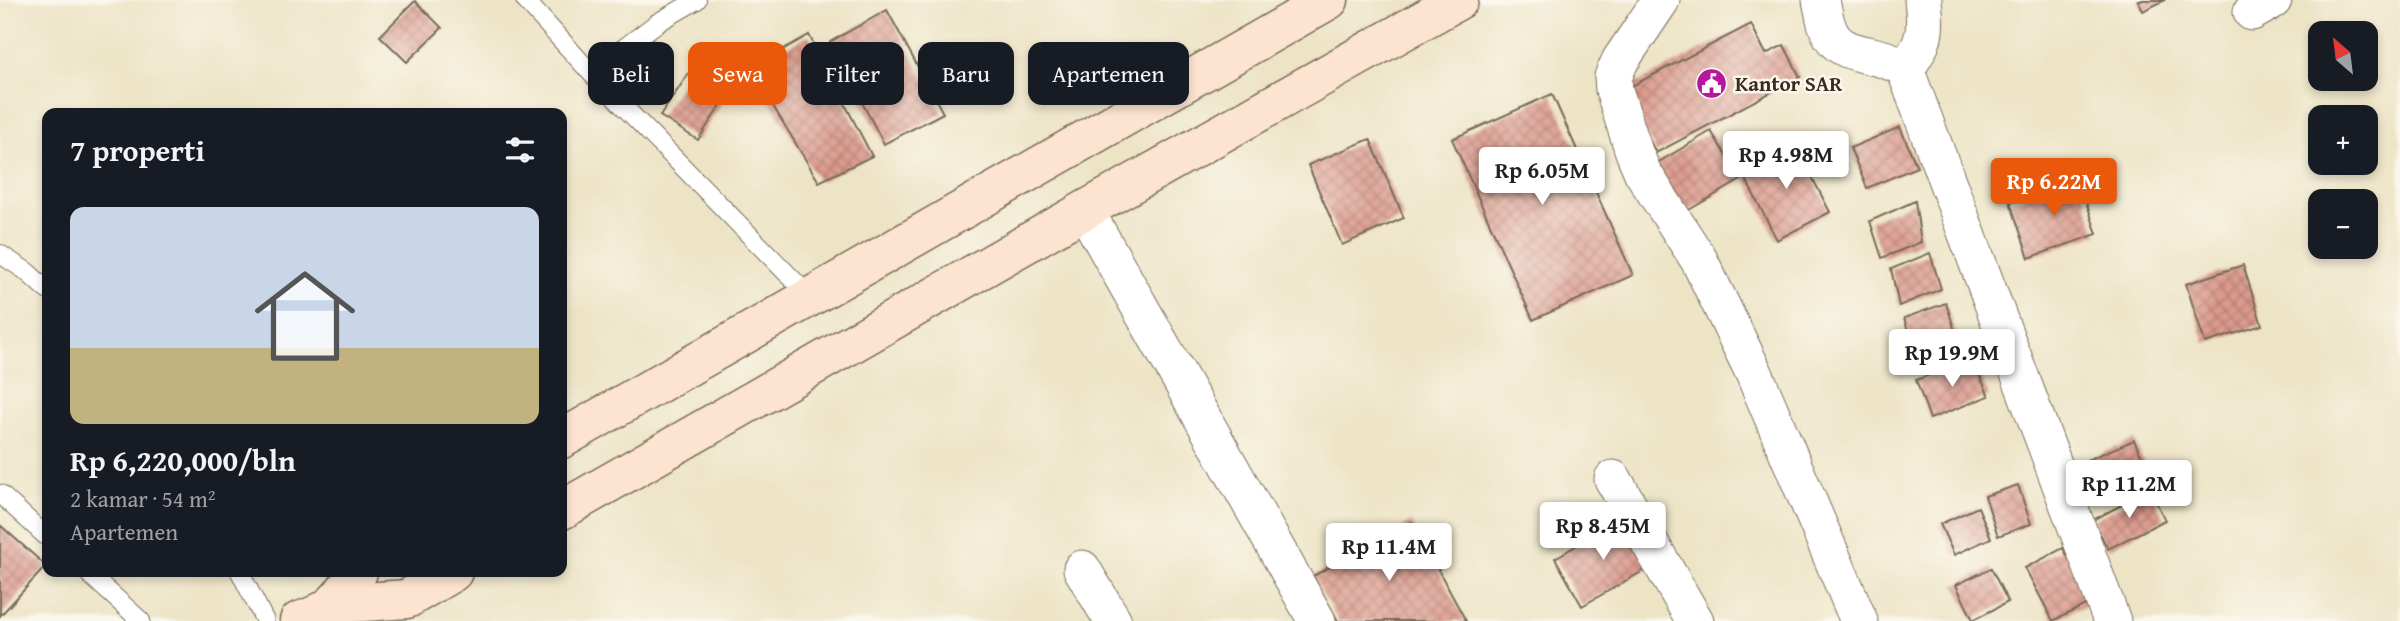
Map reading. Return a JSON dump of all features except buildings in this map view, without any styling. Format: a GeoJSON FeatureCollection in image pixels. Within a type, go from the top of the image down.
{"type":"FeatureCollection","features":[{"type":"Feature","properties":{"kind":"street"},"geometry":{"type":"LineString","coordinates":[[567,436],[1329,0]]}},
{"type":"Feature","properties":{"kind":"street"},"geometry":{"type":"LineString","coordinates":[[567,507],[1085,209],[1459,0]]}},
{"type":"Feature","properties":{"kind":"street"},"geometry":{"type":"LineString","coordinates":[[1661,0],[1620,61],[1613,77],[1614,90],[1643,173],[1699,260],[1754,373],[1859,621]]}},
{"type":"Feature","properties":{"kind":"street"},"geometry":{"type":"LineString","coordinates":[[1821,0],[1833,40],[1849,51],[1895,61],[1905,69],[2112,621]]}},
{"type":"Feature","properties":{"kind":"street"},"geometry":{"type":"LineString","coordinates":[[1905,69],[1925,39],[1923,0]]}},
{"type":"Feature","properties":{"kind":"street"},"geometry":{"type":"LineString","coordinates":[[1085,209],[1317,621]]}},
{"type":"Feature","properties":{"kind":"street"},"geometry":{"type":"LineString","coordinates":[[1613,479],[1695,621]]}},
{"type":"Feature","properties":{"kind":"street"},"geometry":{"type":"LineString","coordinates":[[1082,569],[1113,621]]}},
{"type":"Feature","properties":{"kind":"street"},"geometry":{"type":"LineString","coordinates":[[317,616],[353,577]]}},
{"type":"Feature","properties":{"kind":"street"},"geometry":{"type":"LineString","coordinates":[[317,616],[407,599],[444,577]]}},
{"type":"Feature","properties":{"kind":"lane"},"geometry":{"type":"LineString","coordinates":[[524,0],[588,70]]}},
{"type":"Feature","properties":{"kind":"lane"},"geometry":{"type":"LineString","coordinates":[[632,42],[657,23],[697,0]]}},
{"type":"Feature","properties":{"kind":"lane"},"geometry":{"type":"LineString","coordinates":[[622,105],[810,297]]}},
{"type":"Feature","properties":{"kind":"lane"},"geometry":{"type":"LineString","coordinates":[[0,254],[42,285]]}},
{"type":"Feature","properties":{"kind":"lane"},"geometry":{"type":"LineString","coordinates":[[0,494],[42,532]]}},
{"type":"Feature","properties":{"kind":"lane"},"geometry":{"type":"LineString","coordinates":[[92,577],[141,621]]}},
{"type":"Feature","properties":{"kind":"lane"},"geometry":{"type":"LineString","coordinates":[[243,577],[265,621]]}},
{"type":"Feature","properties":{"kind":"place","name":"Kantor SAR"},"geometry":{"type":"Point","coordinates":[1712,84]}}]}
